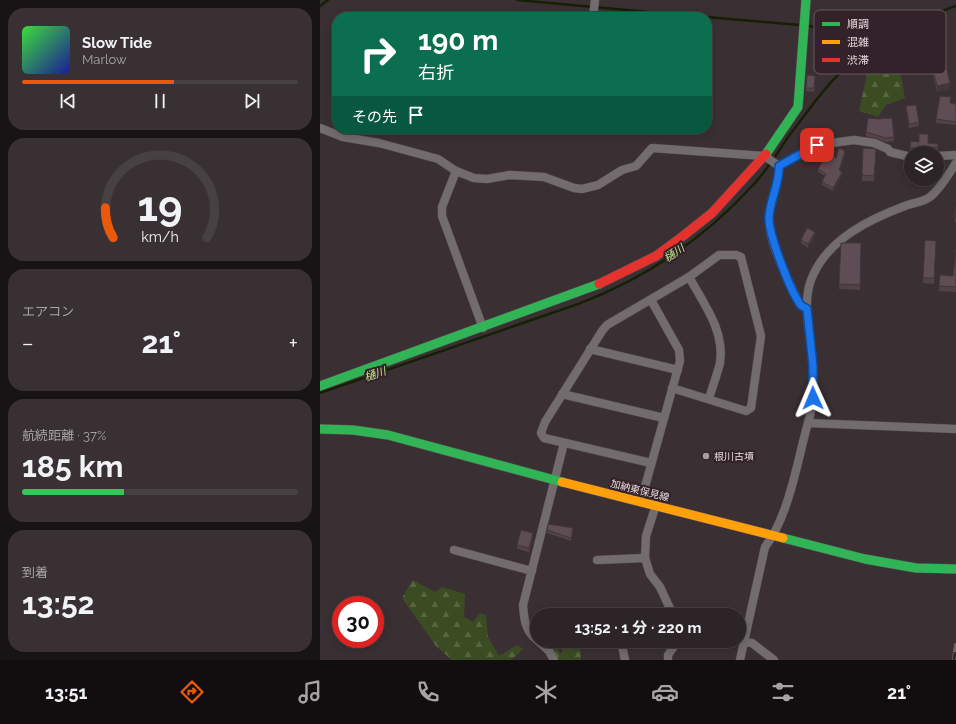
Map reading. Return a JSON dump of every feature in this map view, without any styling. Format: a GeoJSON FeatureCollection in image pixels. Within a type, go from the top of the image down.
{"type":"FeatureCollection","features":[{"type":"Feature","properties":{"kind":"street"},"geometry":{"type":"LineString","coordinates":[[320,386],[592,288],[656,256],[712,213],[766,157],[798,107],[806,0]]}},
{"type":"Feature","properties":{"kind":"street"},"geometry":{"type":"LineString","coordinates":[[593,12],[595,2]]}},
{"type":"Feature","properties":{"kind":"street"},"geometry":{"type":"LineString","coordinates":[[320,128],[332,132]]}},
{"type":"Feature","properties":{"kind":"street"},"geometry":{"type":"LineString","coordinates":[[337,134],[379,143],[438,159],[456,171],[474,178],[487,179],[510,175],[544,177],[574,188],[582,189],[598,185],[622,170],[636,166],[645,158],[652,148],[766,157],[777,165],[779,176],[771,199],[769,218],[773,241],[800,305],[807,309]]}},
{"type":"Feature","properties":{"kind":"street"},"geometry":{"type":"LineString","coordinates":[[777,165],[817,145],[854,140],[874,143],[888,149],[890,152],[904,155]]}},
{"type":"Feature","properties":{"kind":"street"},"geometry":{"type":"LineString","coordinates":[[944,156],[956,155]]}},
{"type":"Feature","properties":{"kind":"street"},"geometry":{"type":"LineString","coordinates":[[746,617],[765,547],[774,536],[797,472],[813,398],[813,366],[807,309],[808,292],[813,274],[820,261],[844,236],[904,206],[929,198],[938,189],[956,163]]}},
{"type":"Feature","properties":{"kind":"street"},"geometry":{"type":"LineString","coordinates":[[456,171],[442,207],[442,216],[483,328]]}},
{"type":"Feature","properties":{"kind":"street"},"geometry":{"type":"LineString","coordinates":[[651,464],[544,438],[541,433],[545,422],[562,394],[590,349],[607,326],[689,277],[719,255],[736,255],[741,257],[761,336],[751,408],[746,411],[672,388]]}},
{"type":"Feature","properties":{"kind":"street"},"geometry":{"type":"LineString","coordinates":[[689,277],[710,313],[717,329],[720,342],[719,364],[709,400]]}},
{"type":"Feature","properties":{"kind":"street"},"geometry":{"type":"LineString","coordinates":[[641,501],[680,361],[678,350],[651,300]]}},
{"type":"Feature","properties":{"kind":"street"},"geometry":{"type":"LineString","coordinates":[[590,349],[678,370]]}},
{"type":"Feature","properties":{"kind":"street"},"geometry":{"type":"LineString","coordinates":[[562,394],[664,418]]}},
{"type":"Feature","properties":{"kind":"street"},"geometry":{"type":"LineString","coordinates":[[808,423],[956,429]]}},
{"type":"Feature","properties":{"kind":"street","name":"加納東保見線"},"geometry":{"type":"LineString","coordinates":[[320,429],[353,430],[388,436],[866,559],[916,568],[956,569]]}},
{"type":"Feature","properties":{"kind":"street"},"geometry":{"type":"LineString","coordinates":[[530,633],[524,621],[523,605],[564,443]]}},
{"type":"Feature","properties":{"kind":"street"},"geometry":{"type":"LineString","coordinates":[[656,505],[646,536],[645,558],[650,574],[660,587],[670,608]]}},
{"type":"Feature","properties":{"kind":"street"},"geometry":{"type":"LineString","coordinates":[[454,550],[532,571]]}},
{"type":"Feature","properties":{"kind":"street"},"geometry":{"type":"LineString","coordinates":[[597,560],[645,558]]}},
{"type":"Feature","properties":{"kind":"street"},"geometry":{"type":"LineString","coordinates":[[746,642],[752,643],[774,660]]}},
{"type":"Feature","properties":{"kind":"street"},"geometry":{"type":"LineString","coordinates":[[545,648],[554,660]]}},
{"type":"Feature","properties":{"kind":"street"},"geometry":{"type":"LineString","coordinates":[[623,648],[625,660]]}},
{"type":"Feature","properties":{"kind":"street"},"geometry":{"type":"LineString","coordinates":[[668,660],[668,655],[673,648]]}},
{"type":"Feature","properties":{"kind":"street"},"geometry":{"type":"LineString","coordinates":[[740,660],[743,648]]}},
{"type":"Feature","properties":{"kind":"green space"},"geometry":{"type":"Polygon","coordinates":[[[867,74],[901,74],[905,98],[886,105],[878,117],[859,111],[867,74]]]}},
{"type":"Feature","properties":{"kind":"green space"},"geometry":{"type":"Polygon","coordinates":[[[413,580],[435,592],[442,587],[465,594],[464,617],[473,622],[480,613],[486,615],[488,637],[499,656],[517,645],[523,649],[511,660],[452,660],[436,646],[402,598],[413,580]]]}},
{"type":"Feature","properties":{"kind":"green space"},"geometry":{"type":"Polygon","coordinates":[[[546,648],[557,648],[561,654],[563,648],[580,648],[581,660],[551,660],[546,648]]]}},
{"type":"Feature","properties":{"kind":"building"},"geometry":{"type":"Polygon","coordinates":[[[946,66],[950,83],[937,86],[934,74],[946,74],[946,66]]]}},
{"type":"Feature","properties":{"kind":"building"},"geometry":{"type":"Polygon","coordinates":[[[807,75],[815,76],[814,88],[806,88],[807,75]]]}},
{"type":"Feature","properties":{"kind":"building"},"geometry":{"type":"Polygon","coordinates":[[[940,96],[951,97],[950,103],[956,104],[956,122],[936,119],[940,96]]]}},
{"type":"Feature","properties":{"kind":"building"},"geometry":{"type":"Polygon","coordinates":[[[916,105],[919,122],[909,124],[906,106],[916,105]]]}},
{"type":"Feature","properties":{"kind":"building"},"geometry":{"type":"Polygon","coordinates":[[[868,118],[892,118],[894,137],[886,138],[866,132],[868,118]]]}},
{"type":"Feature","properties":{"kind":"building"},"geometry":{"type":"Polygon","coordinates":[[[919,134],[928,134],[928,143],[938,144],[938,146],[910,146],[911,141],[919,142],[919,134]]]}},
{"type":"Feature","properties":{"kind":"building"},"geometry":{"type":"Polygon","coordinates":[[[839,148],[845,151],[839,170],[842,172],[833,188],[822,182],[826,174],[818,169],[827,153],[836,158],[839,148]]]}},
{"type":"Feature","properties":{"kind":"building"},"geometry":{"type":"Polygon","coordinates":[[[863,148],[876,149],[874,176],[862,175],[863,148]]]}},
{"type":"Feature","properties":{"kind":"building"},"geometry":{"type":"Polygon","coordinates":[[[807,228],[815,232],[808,244],[801,240],[807,228]]]}},
{"type":"Feature","properties":{"kind":"building"},"geometry":{"type":"Polygon","coordinates":[[[925,240],[936,241],[934,278],[923,278],[925,240]]]}},
{"type":"Feature","properties":{"kind":"building"},"geometry":{"type":"Polygon","coordinates":[[[841,243],[861,243],[860,285],[839,284],[841,243]]]}},
{"type":"Feature","properties":{"kind":"building"},"geometry":{"type":"Polygon","coordinates":[[[956,249],[956,287],[939,286],[940,275],[953,276],[956,249]]]}},
{"type":"Feature","properties":{"kind":"building"},"geometry":{"type":"Polygon","coordinates":[[[548,524],[573,528],[571,538],[547,530],[548,524]]]}},
{"type":"Feature","properties":{"kind":"building"},"geometry":{"type":"Polygon","coordinates":[[[521,530],[533,533],[529,548],[517,545],[521,530]]]}},
{"type":"Feature","properties":{"kind":"waterway"},"geometry":{"type":"LineString","coordinates":[[320,6],[328,0]]}},
{"type":"Feature","properties":{"kind":"waterway"},"geometry":{"type":"LineString","coordinates":[[517,0],[648,12]]}},
{"type":"Feature","properties":{"kind":"waterway","name":"樋川"},"geometry":{"type":"LineString","coordinates":[[945,10],[956,6]]}},
{"type":"Feature","properties":{"kind":"waterway"},"geometry":{"type":"LineString","coordinates":[[712,17],[800,25]]}},
{"type":"Feature","properties":{"kind":"waterway"},"geometry":{"type":"LineString","coordinates":[[807,26],[814,27]]}},
{"type":"Feature","properties":{"kind":"waterway","name":"樋川"},"geometry":{"type":"LineString","coordinates":[[320,393],[578,304],[603,294],[651,269],[695,239],[735,204],[769,166],[791,133],[816,100],[839,74]]}},
{"type":"Feature","properties":{"kind":"railway"},"geometry":{"type":"LineString","coordinates":[[954,660],[956,645]]}},
{"type":"Feature","properties":{"kind":"traffic: fast"},"geometry":{"type":"LineString","coordinates":[[766,154],[798,107],[806,0]]}},
{"type":"Feature","properties":{"kind":"traffic: fast"},"geometry":{"type":"LineString","coordinates":[[320,386],[599,284]]}},
{"type":"Feature","properties":{"kind":"traffic: fast"},"geometry":{"type":"LineString","coordinates":[[320,429],[353,430],[388,435],[562,482]]}},
{"type":"Feature","properties":{"kind":"traffic: fast"},"geometry":{"type":"LineString","coordinates":[[783,538],[865,559],[916,568],[956,569]]}},
{"type":"Feature","properties":{"kind":"traffic: slow"},"geometry":{"type":"LineString","coordinates":[[562,482],[783,538]]}},
{"type":"Feature","properties":{"kind":"traffic: jam"},"geometry":{"type":"LineString","coordinates":[[599,284],[656,256],[683,236],[712,213],[766,154]]}},
{"type":"Feature","properties":{"kind":"place","name":"根川古墳"},"geometry":{"type":"Point","coordinates":[706,456]}},
{"type":"Feature","properties":{"kind":"route"},"geometry":{"type":"LineString","coordinates":[[813,398],[813,366],[807,309],[800,305],[783,266],[773,241],[769,218],[771,199],[779,176],[779,166],[817,145]]}}]}
